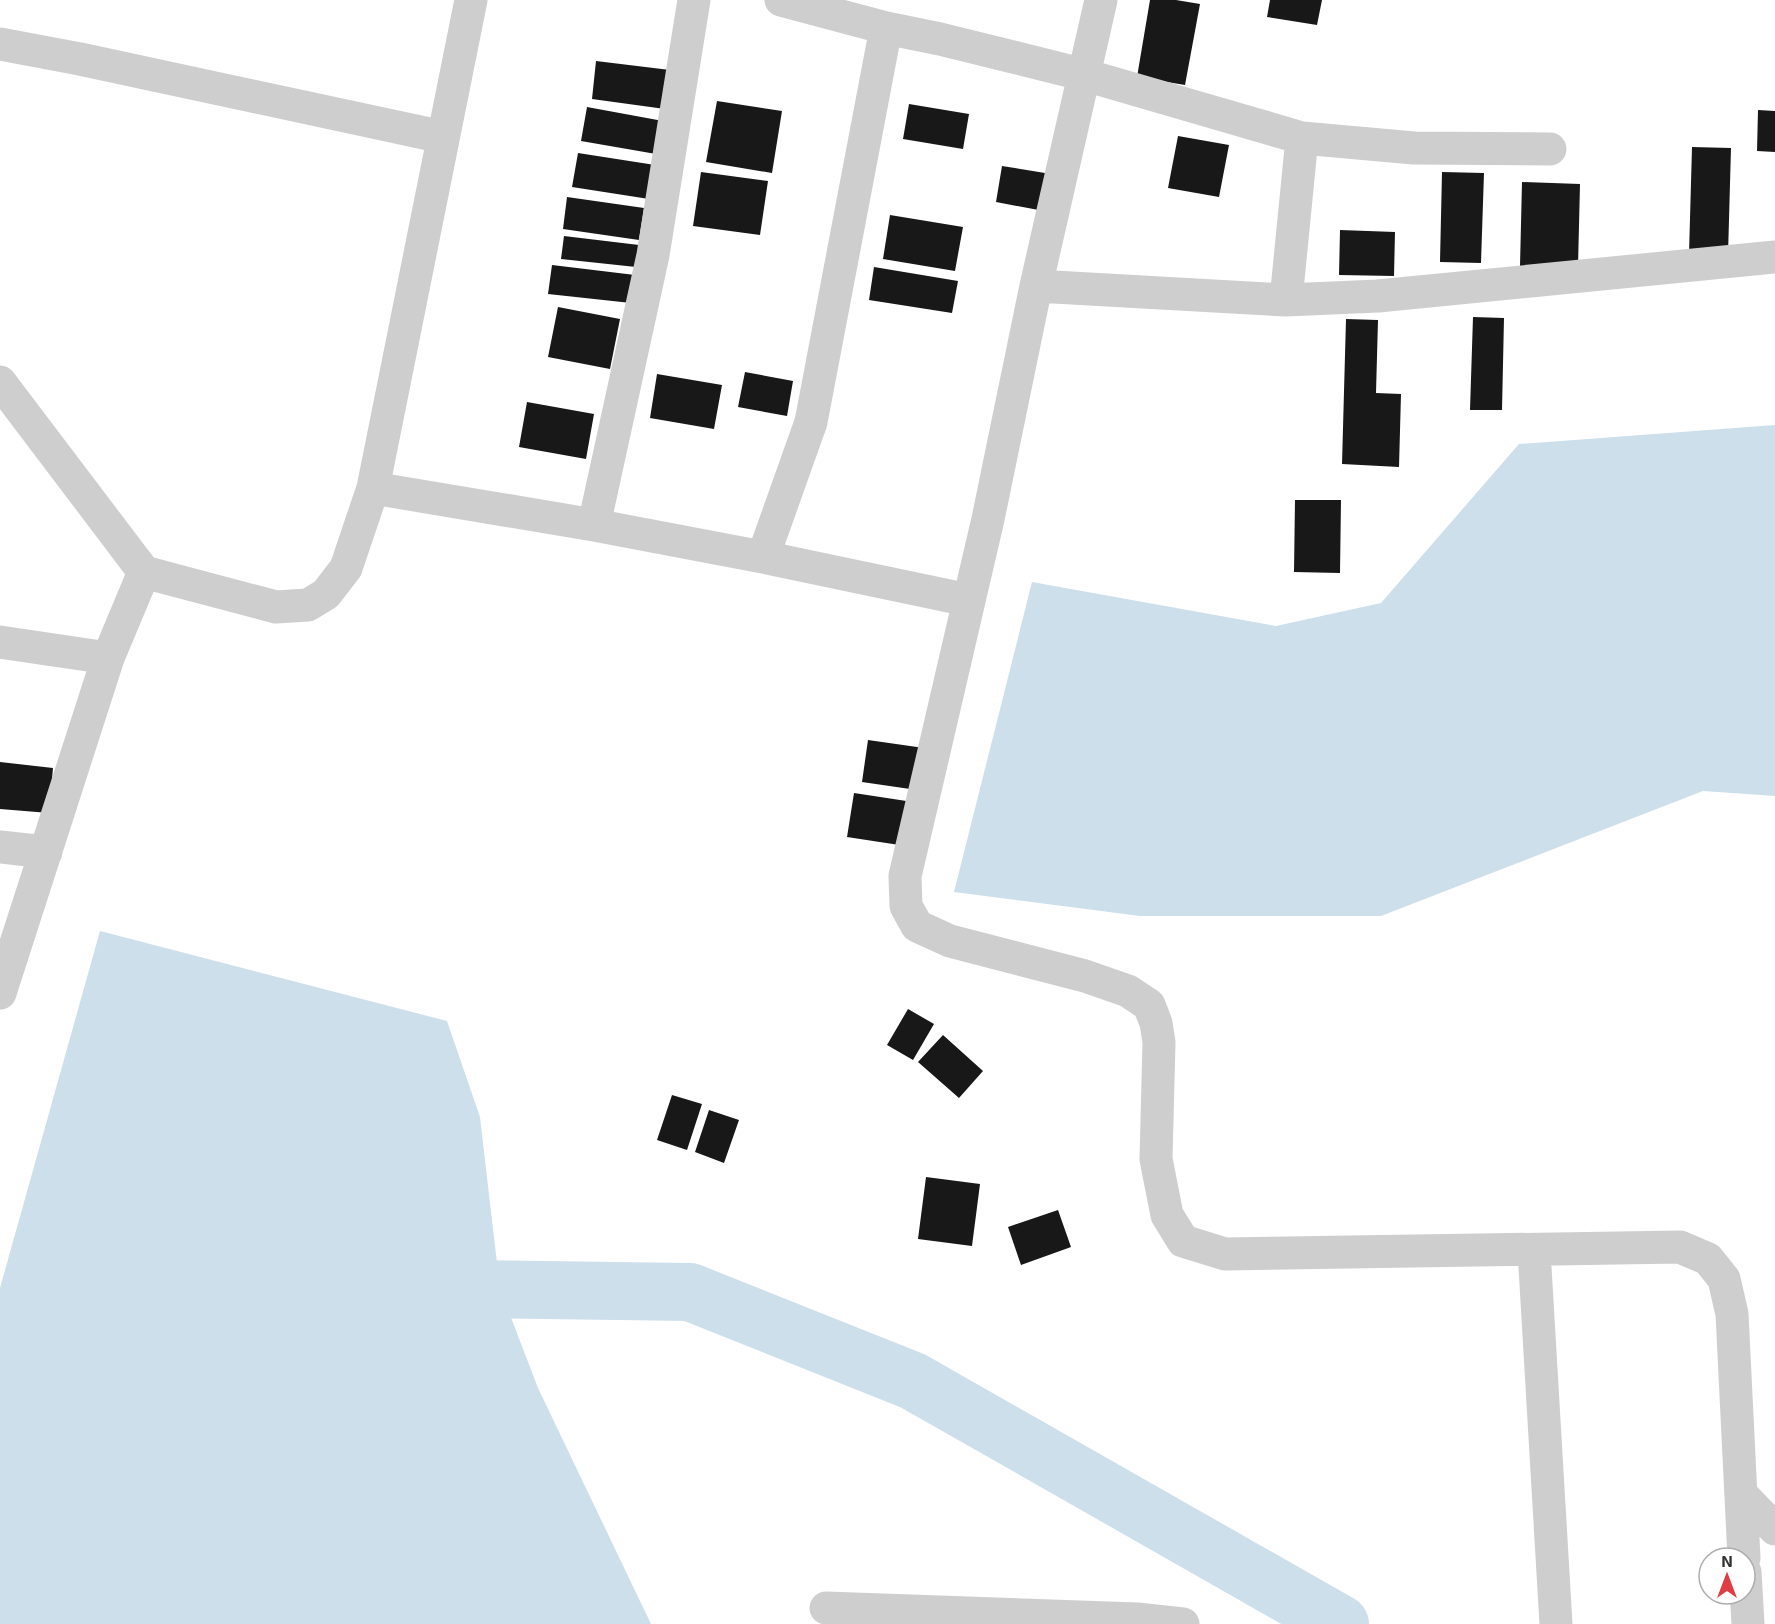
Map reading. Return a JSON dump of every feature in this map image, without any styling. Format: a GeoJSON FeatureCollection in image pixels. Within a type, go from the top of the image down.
{"type":"FeatureCollection","features":[{"type":"Feature","properties":{"kind":"street"},"geometry":{"type":"LineString","coordinates":[[0,382],[11,409],[144,572],[276,607],[308,605],[326,594],[346,568],[373,488],[471,0]]}},
{"type":"Feature","properties":{"kind":"street"},"geometry":{"type":"LineString","coordinates":[[594,525],[653,255],[694,0]]}},
{"type":"Feature","properties":{"kind":"street"},"geometry":{"type":"LineString","coordinates":[[781,0],[886,28],[1085,75],[1302,138],[1414,148],[1550,149]]}},
{"type":"Feature","properties":{"kind":"street"},"geometry":{"type":"LineString","coordinates":[[1101,0],[1036,286],[988,519],[905,876],[906,906],[917,926],[950,941],[1085,976],[1128,991],[1149,1005],[1156,1023],[1159,1042],[1155,1159],[1167,1215],[1183,1241],[1225,1254],[1680,1248],[1708,1259],[1724,1279],[1732,1314],[1743,1546]]}},
{"type":"Feature","properties":{"kind":"street"},"geometry":{"type":"LineString","coordinates":[[763,557],[811,422],[886,28]]}},
{"type":"Feature","properties":{"kind":"street"},"geometry":{"type":"LineString","coordinates":[[0,44],[443,137]]}},
{"type":"Feature","properties":{"kind":"street"},"geometry":{"type":"LineString","coordinates":[[1286,300],[1302,138]]}},
{"type":"Feature","properties":{"kind":"street"},"geometry":{"type":"LineString","coordinates":[[1036,286],[1286,300],[1378,296],[1775,256]]}},
{"type":"Feature","properties":{"kind":"street"},"geometry":{"type":"LineString","coordinates":[[373,488],[594,525],[763,557],[968,600]]}},
{"type":"Feature","properties":{"kind":"street"},"geometry":{"type":"LineString","coordinates":[[0,993],[108,658],[144,572]]}},
{"type":"Feature","properties":{"kind":"street"},"geometry":{"type":"LineString","coordinates":[[0,642],[108,658]]}},
{"type":"Feature","properties":{"kind":"street"},"geometry":{"type":"LineString","coordinates":[[0,847],[46,852]]}},
{"type":"Feature","properties":{"kind":"street"},"geometry":{"type":"LineString","coordinates":[[1534,1250],[1556,1624]]}},
{"type":"Feature","properties":{"kind":"street"},"geometry":{"type":"LineString","coordinates":[[1741,1494],[1775,1529]]}},
{"type":"Feature","properties":{"kind":"street"},"geometry":{"type":"LineString","coordinates":[[1747,1606],[1748,1624]]}},
{"type":"Feature","properties":{"kind":"street"},"geometry":{"type":"LineString","coordinates":[[826,1608],[1137,1620],[1184,1624]]}},
{"type":"Feature","properties":{"kind":"water"},"geometry":{"type":"Polygon","coordinates":[[[1775,425],[1775,796],[1703,791],[1381,916],[1140,916],[954,892],[1032,582],[1276,626],[1381,603],[1519,444],[1775,425]]]}},
{"type":"Feature","properties":{"kind":"water"},"geometry":{"type":"Polygon","coordinates":[[[100,931],[447,1021],[480,1117],[500,1289],[538,1388],[651,1624],[0,1624],[0,1288],[100,931]]]}},
{"type":"Feature","properties":{"kind":"building"},"geometry":{"type":"Polygon","coordinates":[[[1150,0],[1176,0],[1200,4],[1185,85],[1137,77],[1150,0]]]}},
{"type":"Feature","properties":{"kind":"building"},"geometry":{"type":"Polygon","coordinates":[[[1270,0],[1322,0],[1317,25],[1267,17],[1270,0]]]}},
{"type":"Feature","properties":{"kind":"building"},"geometry":{"type":"Polygon","coordinates":[[[596,61],[670,70],[665,109],[592,99],[596,61]]]}},
{"type":"Feature","properties":{"kind":"building"},"geometry":{"type":"Polygon","coordinates":[[[717,101],[782,111],[772,173],[706,162],[717,101]]]}},
{"type":"Feature","properties":{"kind":"building"},"geometry":{"type":"Polygon","coordinates":[[[909,104],[969,114],[963,149],[903,139],[909,104]]]}},
{"type":"Feature","properties":{"kind":"building"},"geometry":{"type":"Polygon","coordinates":[[[587,107],[663,121],[656,154],[581,141],[587,107]]]}},
{"type":"Feature","properties":{"kind":"building"},"geometry":{"type":"Polygon","coordinates":[[[1758,110],[1775,111],[1775,152],[1757,151],[1758,110]]]}},
{"type":"Feature","properties":{"kind":"building"},"geometry":{"type":"Polygon","coordinates":[[[1178,136],[1229,145],[1219,197],[1168,188],[1178,136]]]}},
{"type":"Feature","properties":{"kind":"building"},"geometry":{"type":"Polygon","coordinates":[[[1692,147],[1731,148],[1728,255],[1689,254],[1692,147]]]}},
{"type":"Feature","properties":{"kind":"building"},"geometry":{"type":"Polygon","coordinates":[[[578,153],[655,165],[649,199],[572,187],[578,153]]]}},
{"type":"Feature","properties":{"kind":"building"},"geometry":{"type":"Polygon","coordinates":[[[1002,166],[1051,174],[1044,211],[996,202],[1002,166]]]}},
{"type":"Feature","properties":{"kind":"building"},"geometry":{"type":"Polygon","coordinates":[[[701,172],[768,181],[760,235],[693,226],[701,172]]]}},
{"type":"Feature","properties":{"kind":"building"},"geometry":{"type":"Polygon","coordinates":[[[1442,172],[1484,173],[1481,263],[1440,262],[1442,172]]]}},
{"type":"Feature","properties":{"kind":"building"},"geometry":{"type":"Polygon","coordinates":[[[1522,182],[1580,184],[1578,267],[1520,266],[1522,182]]]}},
{"type":"Feature","properties":{"kind":"building"},"geometry":{"type":"Polygon","coordinates":[[[567,197],[644,208],[639,240],[563,229],[567,197]]]}},
{"type":"Feature","properties":{"kind":"building"},"geometry":{"type":"Polygon","coordinates":[[[890,215],[963,227],[955,271],[883,259],[890,215]]]}},
{"type":"Feature","properties":{"kind":"building"},"geometry":{"type":"Polygon","coordinates":[[[1340,230],[1395,232],[1394,276],[1339,275],[1340,230]]]}},
{"type":"Feature","properties":{"kind":"building"},"geometry":{"type":"Polygon","coordinates":[[[564,236],[639,245],[636,267],[561,259],[564,236]]]}},
{"type":"Feature","properties":{"kind":"building"},"geometry":{"type":"Polygon","coordinates":[[[552,265],[635,275],[631,303],[548,294],[552,265]]]}},
{"type":"Feature","properties":{"kind":"building"},"geometry":{"type":"Polygon","coordinates":[[[874,267],[958,281],[952,313],[869,300],[874,267]]]}},
{"type":"Feature","properties":{"kind":"building"},"geometry":{"type":"Polygon","coordinates":[[[558,307],[620,319],[610,369],[548,357],[558,307]]]}},
{"type":"Feature","properties":{"kind":"building"},"geometry":{"type":"Polygon","coordinates":[[[1473,317],[1504,318],[1502,410],[1470,410],[1473,317]]]}},
{"type":"Feature","properties":{"kind":"building"},"geometry":{"type":"Polygon","coordinates":[[[1346,319],[1378,320],[1376,393],[1401,394],[1399,467],[1342,464],[1346,319]]]}},
{"type":"Feature","properties":{"kind":"building"},"geometry":{"type":"Polygon","coordinates":[[[745,372],[793,381],[787,416],[738,407],[745,372]]]}},
{"type":"Feature","properties":{"kind":"building"},"geometry":{"type":"Polygon","coordinates":[[[657,374],[722,385],[714,429],[650,418],[657,374]]]}},
{"type":"Feature","properties":{"kind":"building"},"geometry":{"type":"Polygon","coordinates":[[[527,402],[594,414],[586,459],[519,447],[527,402]]]}},
{"type":"Feature","properties":{"kind":"building"},"geometry":{"type":"Polygon","coordinates":[[[1295,500],[1341,500],[1340,573],[1294,572],[1295,500]]]}},
{"type":"Feature","properties":{"kind":"building"},"geometry":{"type":"Polygon","coordinates":[[[868,740],[924,748],[917,790],[862,782],[868,740]]]}},
{"type":"Feature","properties":{"kind":"building"},"geometry":{"type":"Polygon","coordinates":[[[0,762],[53,768],[49,813],[0,809],[0,762]]]}},
{"type":"Feature","properties":{"kind":"building"},"geometry":{"type":"Polygon","coordinates":[[[854,793],[913,802],[906,846],[847,837],[854,793]]]}},
{"type":"Feature","properties":{"kind":"building"},"geometry":{"type":"Polygon","coordinates":[[[908,1009],[934,1024],[913,1060],[887,1045],[908,1009]]]}},
{"type":"Feature","properties":{"kind":"building"},"geometry":{"type":"Polygon","coordinates":[[[943,1035],[983,1071],[959,1098],[918,1062],[943,1035]]]}},
{"type":"Feature","properties":{"kind":"building"},"geometry":{"type":"Polygon","coordinates":[[[672,1095],[702,1104],[687,1150],[657,1140],[672,1095]]]}},
{"type":"Feature","properties":{"kind":"building"},"geometry":{"type":"Polygon","coordinates":[[[709,1110],[739,1120],[724,1163],[695,1152],[709,1110]]]}},
{"type":"Feature","properties":{"kind":"building"},"geometry":{"type":"Polygon","coordinates":[[[926,1177],[980,1184],[972,1246],[918,1239],[926,1177]]]}},
{"type":"Feature","properties":{"kind":"building"},"geometry":{"type":"Polygon","coordinates":[[[1058,1210],[1071,1247],[1021,1265],[1008,1227],[1058,1210]]]}},
{"type":"Feature","properties":{"kind":"waterway"},"geometry":{"type":"LineString","coordinates":[[424,1309],[464,1289],[690,1292],[913,1381],[1340,1624]]}}]}
